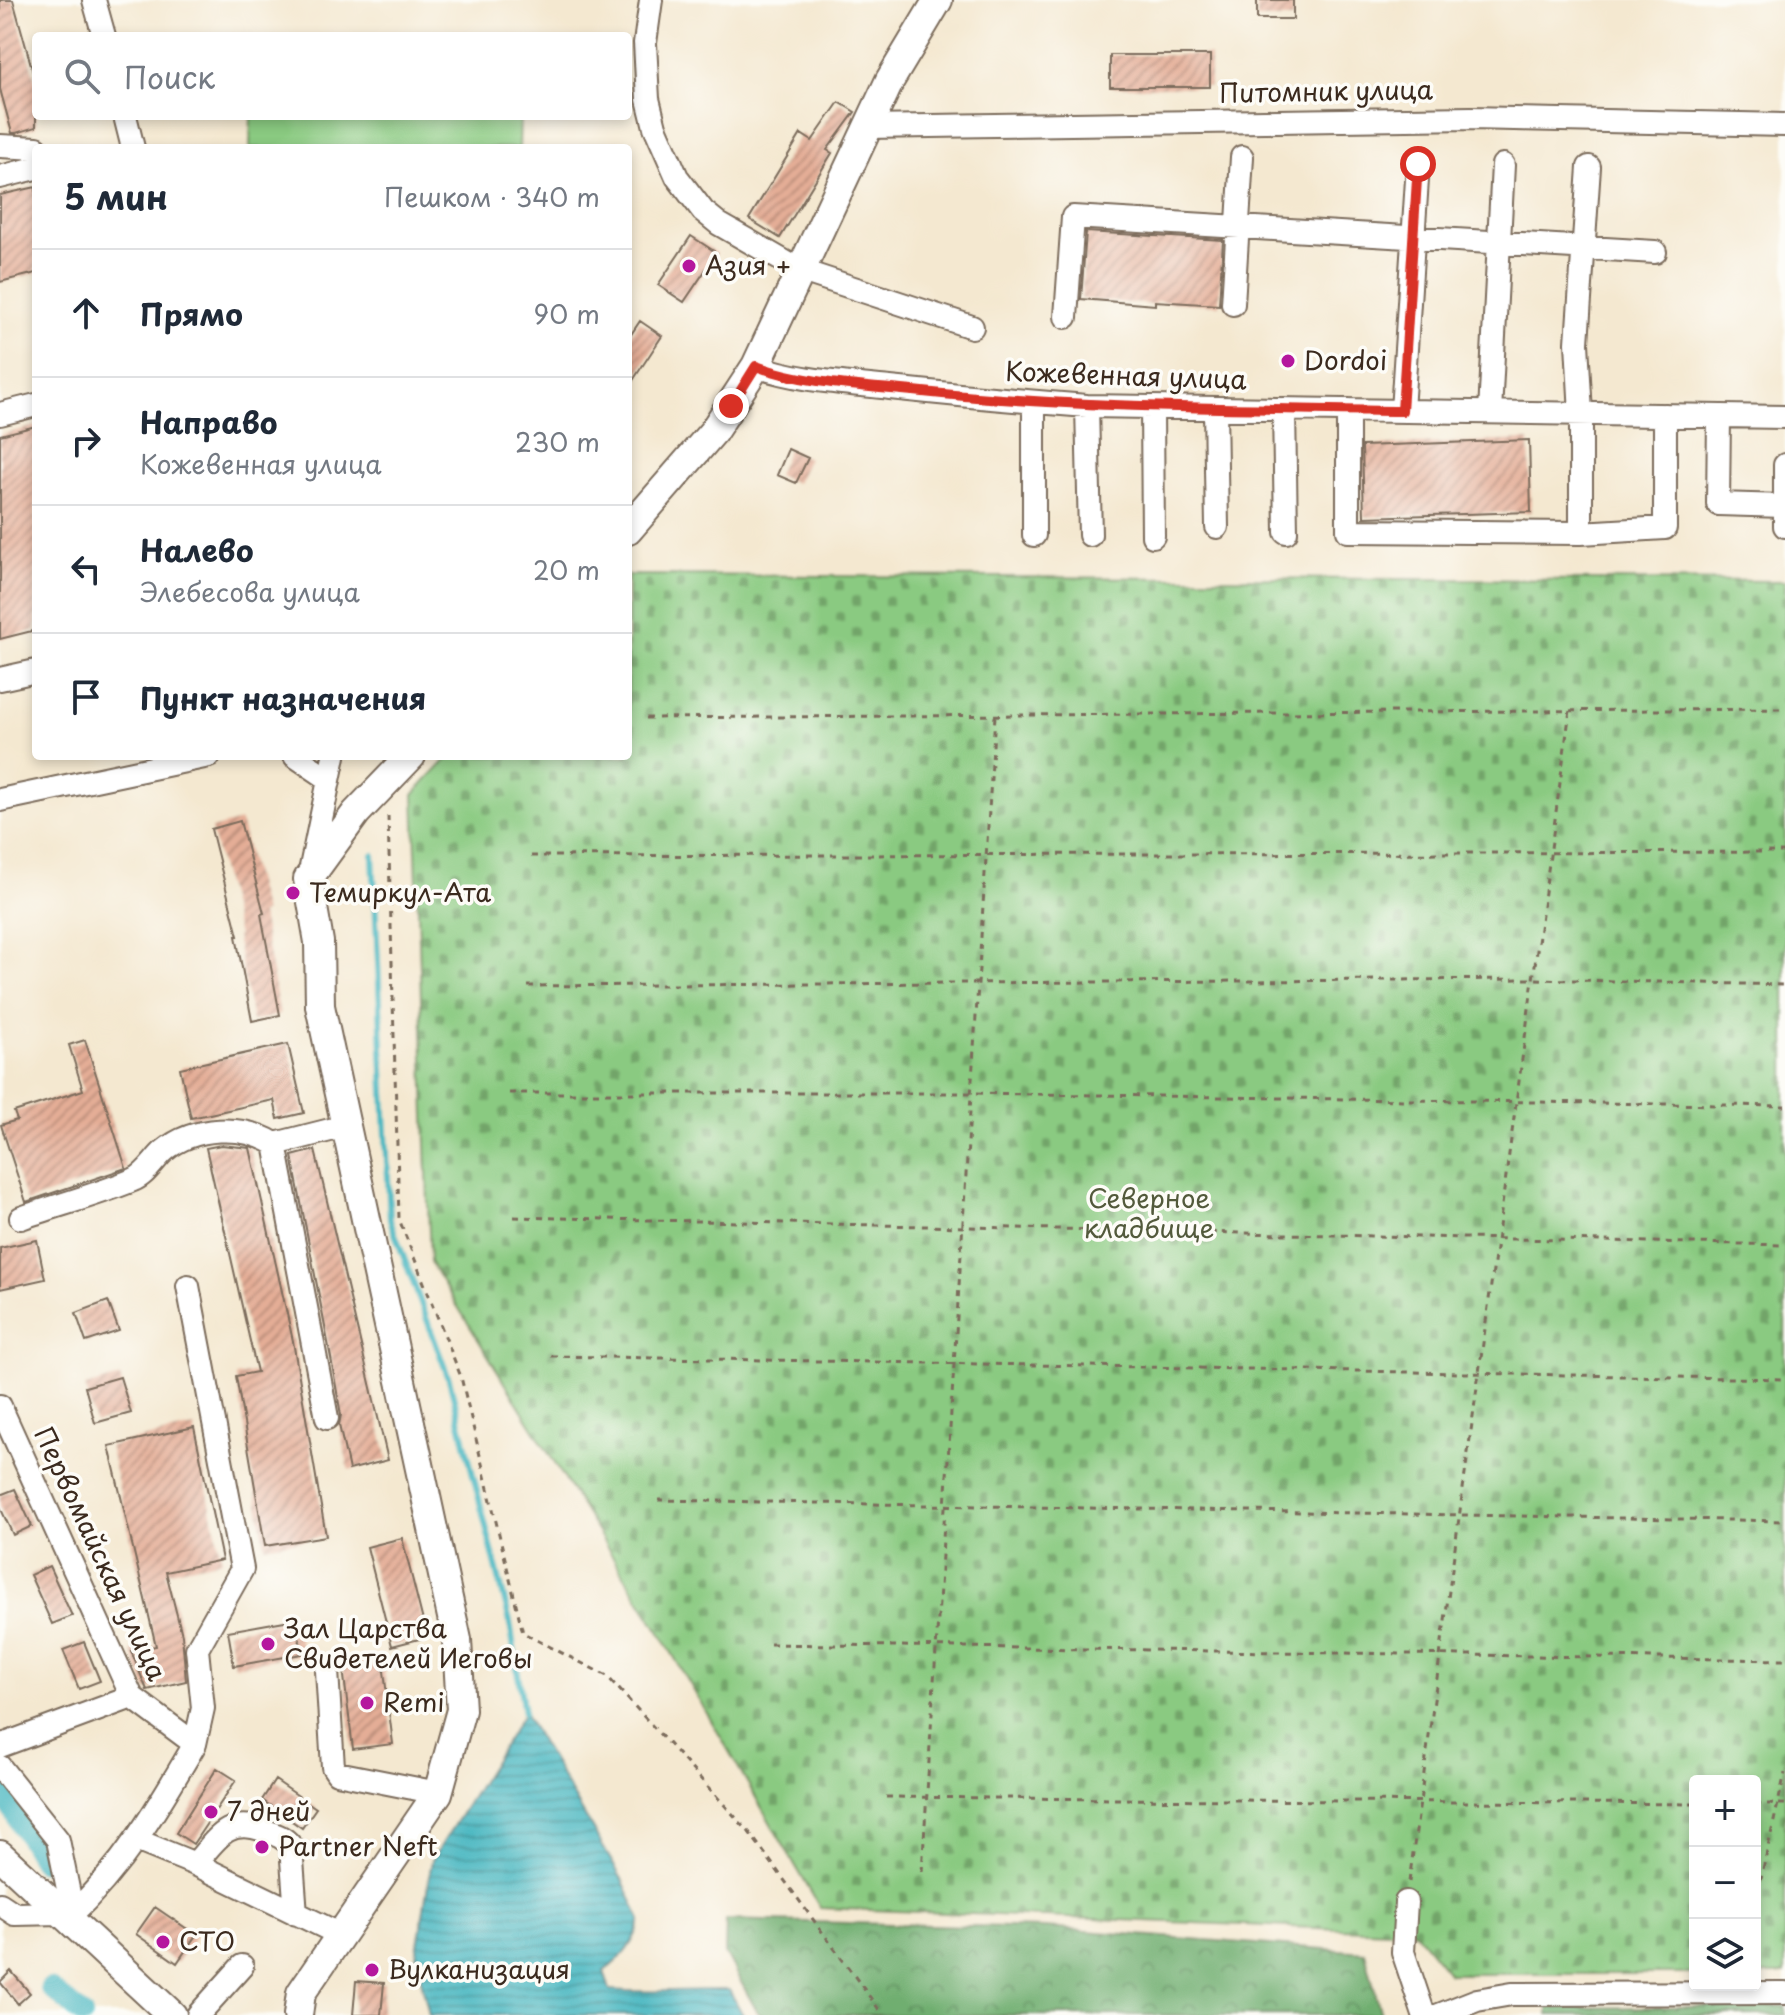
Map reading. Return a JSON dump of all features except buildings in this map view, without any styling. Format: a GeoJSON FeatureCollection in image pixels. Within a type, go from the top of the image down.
{"type":"FeatureCollection","features":[{"type":"Feature","properties":{"kind":"main road"},"geometry":{"type":"LineString","coordinates":[[632,525],[713,432],[756,366],[890,80],[938,0]]}},
{"type":"Feature","properties":{"kind":"main road"},"geometry":{"type":"LineString","coordinates":[[275,2015],[299,2004],[341,1935],[438,1793],[461,1710],[457,1640],[320,1006],[319,942],[308,879],[356,813],[407,760]]}},
{"type":"Feature","properties":{"kind":"main road"},"geometry":{"type":"LineString","coordinates":[[0,1855],[173,2013]]}},
{"type":"Feature","properties":{"kind":"street"},"geometry":{"type":"LineString","coordinates":[[94,0],[103,32]]}},
{"type":"Feature","properties":{"kind":"street"},"geometry":{"type":"LineString","coordinates":[[651,0],[645,43],[648,99],[655,127],[677,177],[703,211],[719,224],[799,270],[972,327]]}},
{"type":"Feature","properties":{"kind":"street","name":"Питомник улица"},"geometry":{"type":"LineString","coordinates":[[867,127],[1471,118],[1785,125]]}},
{"type":"Feature","properties":{"kind":"street"},"geometry":{"type":"LineString","coordinates":[[125,120],[127,144]]}},
{"type":"Feature","properties":{"kind":"street"},"geometry":{"type":"LineString","coordinates":[[0,146],[32,148]]}},
{"type":"Feature","properties":{"kind":"street"},"geometry":{"type":"LineString","coordinates":[[1233,304],[1242,157]]}},
{"type":"Feature","properties":{"kind":"street"},"geometry":{"type":"LineString","coordinates":[[1402,411],[1418,164]]}},
{"type":"Feature","properties":{"kind":"street"},"geometry":{"type":"LineString","coordinates":[[1490,412],[1503,165]]}},
{"type":"Feature","properties":{"kind":"street"},"geometry":{"type":"LineString","coordinates":[[1581,533],[1581,414],[1577,343],[1589,167]]}},
{"type":"Feature","properties":{"kind":"street"},"geometry":{"type":"LineString","coordinates":[[0,177],[32,169]]}},
{"type":"Feature","properties":{"kind":"street"},"geometry":{"type":"LineString","coordinates":[[1066,317],[1073,217],[1655,252]]}},
{"type":"Feature","properties":{"kind":"street","name":"Кожевенная улица"},"geometry":{"type":"LineString","coordinates":[[756,366],[779,374],[822,381],[1087,406],[1785,417]]}},
{"type":"Feature","properties":{"kind":"street"},"geometry":{"type":"LineString","coordinates":[[1034,402],[1034,535]]}},
{"type":"Feature","properties":{"kind":"street"},"geometry":{"type":"LineString","coordinates":[[0,414],[32,406]]}},
{"type":"Feature","properties":{"kind":"street"},"geometry":{"type":"LineString","coordinates":[[1087,406],[1090,535]]}},
{"type":"Feature","properties":{"kind":"street"},"geometry":{"type":"LineString","coordinates":[[1152,407],[1153,536]]}},
{"type":"Feature","properties":{"kind":"street"},"geometry":{"type":"LineString","coordinates":[[1215,408],[1217,527]]}},
{"type":"Feature","properties":{"kind":"street"},"geometry":{"type":"LineString","coordinates":[[1284,409],[1286,532]]}},
{"type":"Feature","properties":{"kind":"street"},"geometry":{"type":"LineString","coordinates":[[1348,410],[1348,531],[1581,533],[1665,528],[1665,415]]}},
{"type":"Feature","properties":{"kind":"street"},"geometry":{"type":"LineString","coordinates":[[1719,416],[1718,504],[1784,506]]}},
{"type":"Feature","properties":{"kind":"street"},"geometry":{"type":"LineString","coordinates":[[1785,465],[1785,526]]}},
{"type":"Feature","properties":{"kind":"street"},"geometry":{"type":"LineString","coordinates":[[0,679],[32,672]]}},
{"type":"Feature","properties":{"kind":"street"},"geometry":{"type":"LineString","coordinates":[[0,800],[169,760]]}},
{"type":"Feature","properties":{"kind":"street"},"geometry":{"type":"LineString","coordinates":[[301,760],[329,779]]}},
{"type":"Feature","properties":{"kind":"street"},"geometry":{"type":"LineString","coordinates":[[308,879],[333,760]]}},
{"type":"Feature","properties":{"kind":"street"},"geometry":{"type":"LineString","coordinates":[[21,1218],[137,1179],[166,1149],[194,1135],[227,1130],[249,1132],[275,1144],[346,1126]]}},
{"type":"Feature","properties":{"kind":"street"},"geometry":{"type":"LineString","coordinates":[[275,1144],[327,1418]]}},
{"type":"Feature","properties":{"kind":"street"},"geometry":{"type":"LineString","coordinates":[[0,1904],[15,1914],[65,1915],[95,1893],[148,1826],[195,1744],[203,1708],[197,1649],[242,1569],[188,1286]]}},
{"type":"Feature","properties":{"kind":"street","name":"Первомайская улица"},"geometry":{"type":"LineString","coordinates":[[0,1406],[132,1697],[195,1744]]}},
{"type":"Feature","properties":{"kind":"street"},"geometry":{"type":"LineString","coordinates":[[327,1671],[333,1767],[337,1773],[438,1793]]}},
{"type":"Feature","properties":{"kind":"street"},"geometry":{"type":"LineString","coordinates":[[0,1746],[132,1697]]}},
{"type":"Feature","properties":{"kind":"street"},"geometry":{"type":"LineString","coordinates":[[0,1767],[58,1840],[69,1894],[65,1915]]}},
{"type":"Feature","properties":{"kind":"street"},"geometry":{"type":"LineString","coordinates":[[195,1864],[219,1836],[235,1827],[246,1824],[285,1838],[291,1846],[296,1914]]}},
{"type":"Feature","properties":{"kind":"street"},"geometry":{"type":"LineString","coordinates":[[136,1840],[195,1864],[341,1935]]}},
{"type":"Feature","properties":{"kind":"street"},"geometry":{"type":"LineString","coordinates":[[1406,1902],[1403,1952],[1424,2015]]}},
{"type":"Feature","properties":{"kind":"street"},"geometry":{"type":"LineString","coordinates":[[198,2015],[242,1966]]}},
{"type":"Feature","properties":{"kind":"street"},"geometry":{"type":"LineString","coordinates":[[1439,2015],[1482,2007],[1512,1994],[1785,1993]]}},
{"type":"Feature","properties":{"kind":"path"},"geometry":{"type":"LineString","coordinates":[[646,718],[1785,709]]}},
{"type":"Feature","properties":{"kind":"path"},"geometry":{"type":"LineString","coordinates":[[1406,1902],[1570,710]]}},
{"type":"Feature","properties":{"kind":"path"},"geometry":{"type":"LineString","coordinates":[[922,1872],[995,715]]}},
{"type":"Feature","properties":{"kind":"path"},"geometry":{"type":"LineString","coordinates":[[387,804],[399,1219],[461,1377],[523,1633],[607,1676],[749,1832],[883,2015]]}},
{"type":"Feature","properties":{"kind":"path"},"geometry":{"type":"LineString","coordinates":[[531,856],[1785,852]]}},
{"type":"Feature","properties":{"kind":"path"},"geometry":{"type":"LineString","coordinates":[[528,986],[1533,979],[1785,985]]}},
{"type":"Feature","properties":{"kind":"path"},"geometry":{"type":"LineString","coordinates":[[509,1093],[971,1093],[1785,1106]]}},
{"type":"Feature","properties":{"kind":"path"},"geometry":{"type":"LineString","coordinates":[[514,1217],[1785,1245]]}},
{"type":"Feature","properties":{"kind":"path"},"geometry":{"type":"LineString","coordinates":[[551,1356],[1785,1379]]}},
{"type":"Feature","properties":{"kind":"path"},"geometry":{"type":"LineString","coordinates":[[658,1500],[1785,1521]]}},
{"type":"Feature","properties":{"kind":"path"},"geometry":{"type":"LineString","coordinates":[[770,1644],[1785,1660]]}},
{"type":"Feature","properties":{"kind":"path"},"geometry":{"type":"LineString","coordinates":[[1761,1878],[1785,1773]]}},
{"type":"Feature","properties":{"kind":"path"},"geometry":{"type":"LineString","coordinates":[[886,1797],[1689,1804]]}},
{"type":"Feature","properties":{"kind":"path"},"geometry":{"type":"LineString","coordinates":[[1761,1804],[1785,1804]]}},
{"type":"Feature","properties":{"kind":"green space"},"geometry":{"type":"Polygon","coordinates":[[[251,120],[520,120],[519,144],[250,144],[251,120]]]}},
{"type":"Feature","properties":{"kind":"green space","name":"Северное кладбище"},"geometry":{"type":"Polygon","coordinates":[[[632,575],[1785,581],[1785,1974],[1761,1974],[1761,1775],[1689,1775],[1689,1974],[1449,1974],[1415,1932],[820,1908],[662,1636],[430,1262],[414,794],[446,760],[632,760],[632,575]]]}},
{"type":"Feature","properties":{"kind":"green space"},"geometry":{"type":"Polygon","coordinates":[[[726,1920],[1045,1928],[1365,1952],[1381,2015],[759,2015],[725,1953],[726,1920]]]}},
{"type":"Feature","properties":{"kind":"green space"},"geometry":{"type":"Polygon","coordinates":[[[1785,2006],[1785,2015],[1548,2015],[1548,2008],[1785,2006]]]}},
{"type":"Feature","properties":{"kind":"water"},"geometry":{"type":"Polygon","coordinates":[[[524,1713],[622,1879],[641,1920],[627,1949],[604,1971],[610,1990],[729,1990],[743,2015],[429,2015],[416,1957],[432,1860],[524,1713]]]}},
{"type":"Feature","properties":{"kind":"waterway"},"geometry":{"type":"LineString","coordinates":[[373,855],[390,1220],[449,1379],[510,1622],[524,1713]]}},
{"type":"Feature","properties":{"kind":"waterway"},"geometry":{"type":"LineString","coordinates":[[0,1790],[43,1862]]}},
{"type":"Feature","properties":{"kind":"waterway"},"geometry":{"type":"LineString","coordinates":[[50,1988],[83,2015]]}},
{"type":"Feature","properties":{"kind":"place","name":"Азия +"},"geometry":{"type":"Point","coordinates":[689,266]}},
{"type":"Feature","properties":{"kind":"place","name":"Dordoi"},"geometry":{"type":"Point","coordinates":[1288,361]}},
{"type":"Feature","properties":{"kind":"place","name":"Темиркул-Ата"},"geometry":{"type":"Point","coordinates":[293,893]}},
{"type":"Feature","properties":{"kind":"place","name":"Зал Царства Свидетелей Иеговы"},"geometry":{"type":"Point","coordinates":[268,1644]}},
{"type":"Feature","properties":{"kind":"place","name":"Remi"},"geometry":{"type":"Point","coordinates":[367,1703]}},
{"type":"Feature","properties":{"kind":"place","name":"7 дней"},"geometry":{"type":"Point","coordinates":[211,1812]}},
{"type":"Feature","properties":{"kind":"place","name":"Partner Neft"},"geometry":{"type":"Point","coordinates":[262,1847]}},
{"type":"Feature","properties":{"kind":"place","name":"СТО"},"geometry":{"type":"Point","coordinates":[163,1942]}},
{"type":"Feature","properties":{"kind":"place","name":"Вулканизация"},"geometry":{"type":"Point","coordinates":[372,1970]}},
{"type":"Feature","properties":{"kind":"route"},"geometry":{"type":"LineString","coordinates":[[731,406],[756,366],[779,374],[822,381],[998,400],[1087,406],[1402,411],[1418,164]]}}]}
